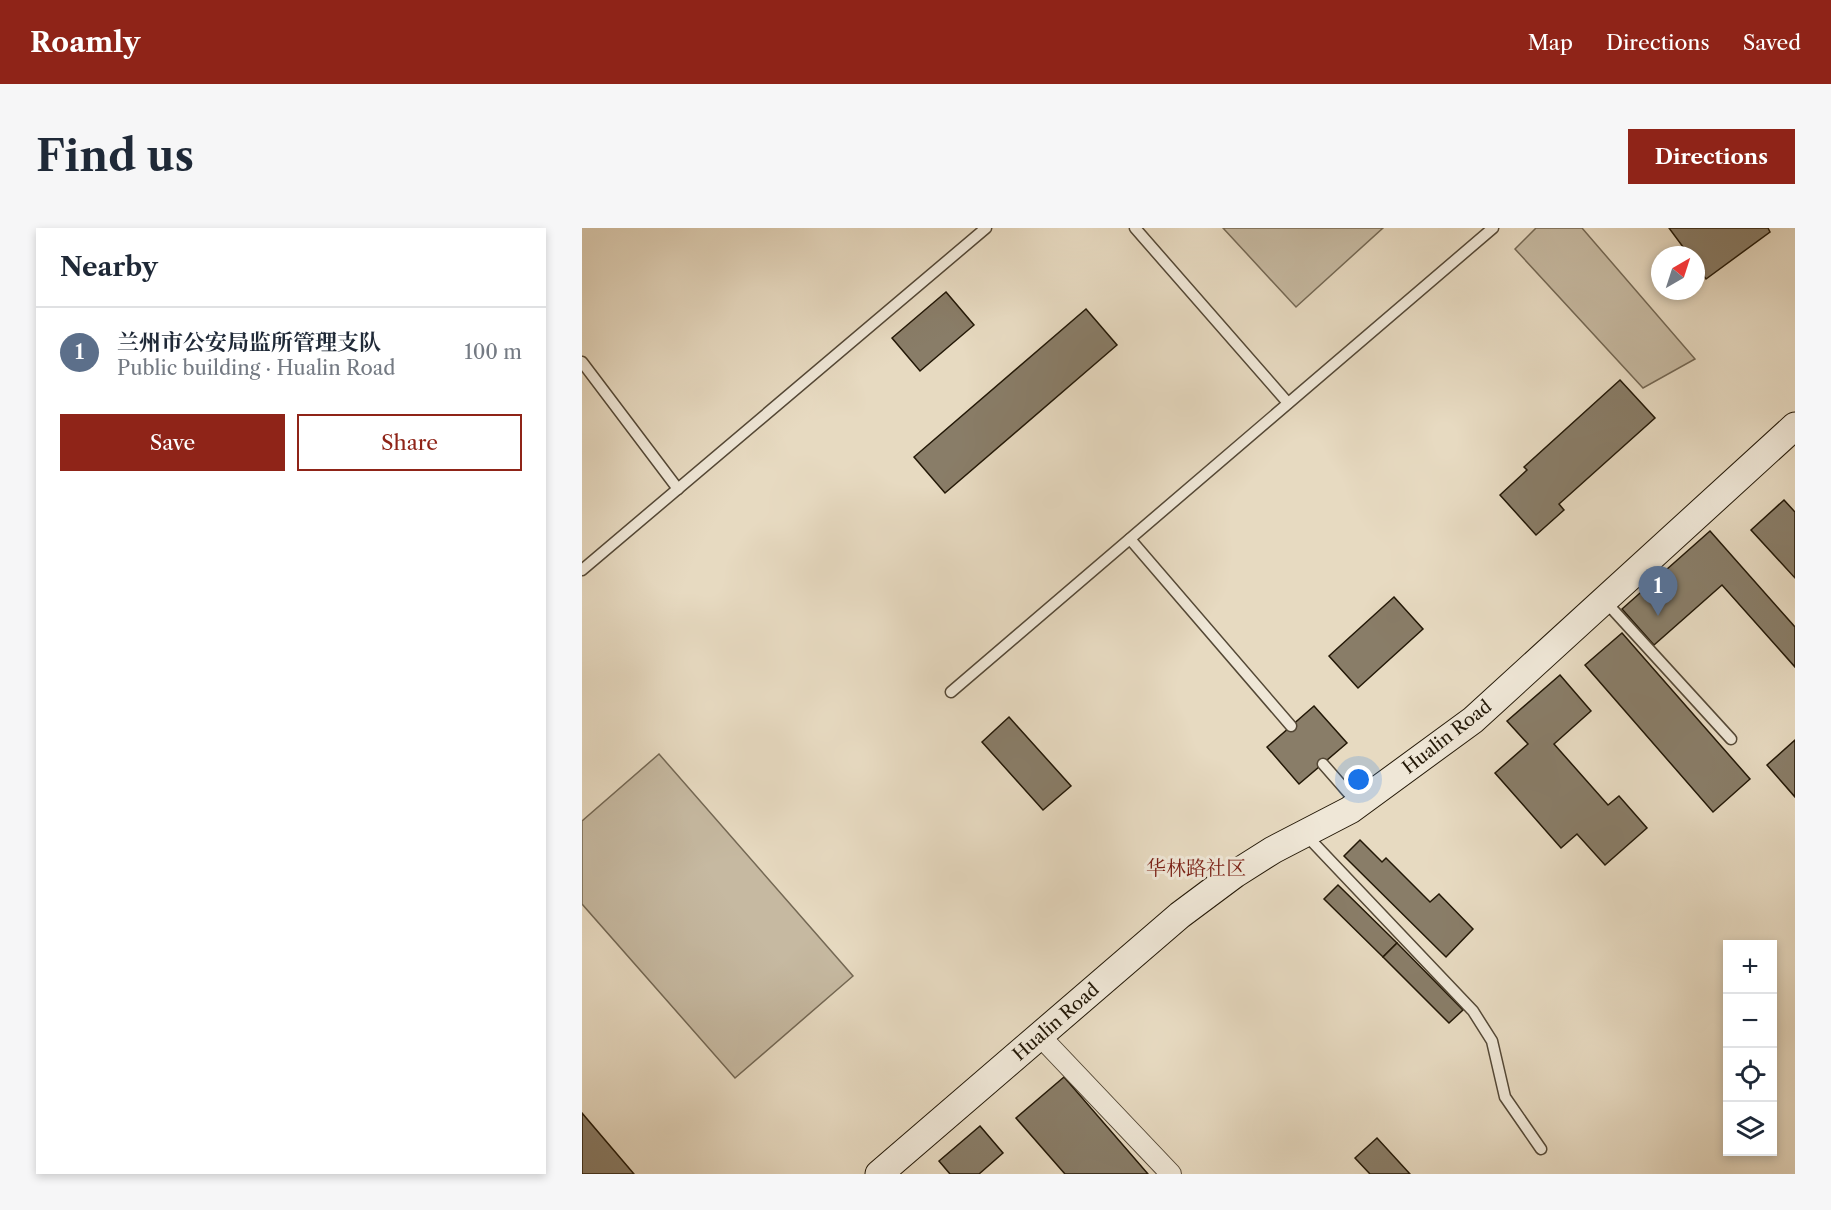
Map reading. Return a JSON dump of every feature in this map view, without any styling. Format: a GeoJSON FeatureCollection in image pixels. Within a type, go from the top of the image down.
{"type":"FeatureCollection","features":[{"type":"Feature","properties":{"kind":"street","name":"Hualin Road"},"geometry":{"type":"LineString","coordinates":[[879,1174],[1180,915],[1234,874],[1358,804],[1473,720],[1795,426]]}},
{"type":"Feature","properties":{"kind":"street"},"geometry":{"type":"LineString","coordinates":[[1040,1036],[1171,1174]]}},
{"type":"Feature","properties":{"kind":"lane"},"geometry":{"type":"LineString","coordinates":[[582,570],[986,228]]}},
{"type":"Feature","properties":{"kind":"lane"},"geometry":{"type":"LineString","coordinates":[[1135,228],[1288,403]]}},
{"type":"Feature","properties":{"kind":"lane"},"geometry":{"type":"LineString","coordinates":[[951,692],[1493,228]]}},
{"type":"Feature","properties":{"kind":"lane"},"geometry":{"type":"LineString","coordinates":[[582,362],[678,489]]}},
{"type":"Feature","properties":{"kind":"lane"},"geometry":{"type":"LineString","coordinates":[[1130,539],[1291,726]]}},
{"type":"Feature","properties":{"kind":"lane"},"geometry":{"type":"LineString","coordinates":[[1604,600],[1731,739]]}},
{"type":"Feature","properties":{"kind":"lane"},"geometry":{"type":"LineString","coordinates":[[1323,764],[1358,804]]}},
{"type":"Feature","properties":{"kind":"lane"},"geometry":{"type":"LineString","coordinates":[[1304,834],[1473,1011],[1492,1041],[1505,1097],[1541,1149]]}},
{"type":"Feature","properties":{"kind":"shaded area"},"geometry":{"type":"Polygon","coordinates":[[[1223,228],[1383,228],[1296,307],[1223,228]]]}},
{"type":"Feature","properties":{"kind":"shaded area"},"geometry":{"type":"Polygon","coordinates":[[[1536,228],[1582,228],[1695,359],[1643,388],[1515,249],[1536,228]]]}},
{"type":"Feature","properties":{"kind":"shaded area"},"geometry":{"type":"Polygon","coordinates":[[[659,754],[853,976],[735,1078],[582,904],[582,821],[659,754]]]}},
{"type":"Feature","properties":{"kind":"building"},"geometry":{"type":"Polygon","coordinates":[[[1669,228],[1768,228],[1770,232],[1706,279],[1705,246],[1682,246],[1669,228]]]}},
{"type":"Feature","properties":{"kind":"building"},"geometry":{"type":"Polygon","coordinates":[[[946,292],[974,325],[920,371],[892,338],[946,292]]]}},
{"type":"Feature","properties":{"kind":"building"},"geometry":{"type":"Polygon","coordinates":[[[1086,309],[1117,345],[945,493],[914,457],[1086,309]]]}},
{"type":"Feature","properties":{"kind":"building"},"geometry":{"type":"Polygon","coordinates":[[[1620,380],[1655,418],[1559,504],[1564,510],[1536,535],[1500,495],[1527,470],[1524,467],[1620,380]]]}},
{"type":"Feature","properties":{"kind":"building"},"geometry":{"type":"Polygon","coordinates":[[[1784,500],[1795,512],[1795,578],[1751,530],[1784,500]]]}},
{"type":"Feature","properties":{"kind":"building"},"geometry":{"type":"Polygon","coordinates":[[[1710,531],[1795,627],[1795,667],[1722,585],[1654,645],[1622,609],[1710,531]]]}},
{"type":"Feature","properties":{"kind":"building"},"geometry":{"type":"Polygon","coordinates":[[[1394,597],[1423,629],[1358,688],[1329,656],[1394,597]]]}},
{"type":"Feature","properties":{"kind":"building"},"geometry":{"type":"Polygon","coordinates":[[[1622,633],[1750,779],[1713,812],[1585,665],[1622,633]]]}},
{"type":"Feature","properties":{"kind":"building"},"geometry":{"type":"Polygon","coordinates":[[[1560,675],[1591,711],[1554,744],[1608,805],[1619,796],[1647,828],[1605,865],[1577,834],[1561,848],[1495,773],[1528,744],[1507,721],[1560,675]]]}},
{"type":"Feature","properties":{"kind":"building"},"geometry":{"type":"Polygon","coordinates":[[[1314,706],[1347,743],[1299,784],[1267,747],[1314,706]]]}},
{"type":"Feature","properties":{"kind":"building"},"geometry":{"type":"Polygon","coordinates":[[[1009,717],[1071,786],[1043,810],[982,742],[1009,717]]]}},
{"type":"Feature","properties":{"kind":"building"},"geometry":{"type":"Polygon","coordinates":[[[1795,740],[1795,797],[1767,765],[1795,740]]]}},
{"type":"Feature","properties":{"kind":"building"},"geometry":{"type":"Polygon","coordinates":[[[1360,840],[1382,862],[1386,858],[1430,902],[1439,894],[1473,929],[1446,957],[1344,856],[1360,840]]]}},
{"type":"Feature","properties":{"kind":"building"},"geometry":{"type":"Polygon","coordinates":[[[1338,885],[1397,943],[1383,957],[1324,899],[1338,885]]]}},
{"type":"Feature","properties":{"kind":"building"},"geometry":{"type":"Polygon","coordinates":[[[1397,943],[1463,1010],[1449,1023],[1383,957],[1397,943]]]}},
{"type":"Feature","properties":{"kind":"building"},"geometry":{"type":"Polygon","coordinates":[[[1064,1077],[1148,1174],[1065,1174],[1016,1118],[1064,1077]]]}},
{"type":"Feature","properties":{"kind":"building"},"geometry":{"type":"Polygon","coordinates":[[[582,1113],[634,1174],[582,1174],[582,1113]]]}},
{"type":"Feature","properties":{"kind":"building"},"geometry":{"type":"Polygon","coordinates":[[[980,1126],[1003,1153],[979,1174],[950,1174],[939,1161],[980,1126]]]}},
{"type":"Feature","properties":{"kind":"building"},"geometry":{"type":"Polygon","coordinates":[[[1377,1138],[1410,1174],[1370,1174],[1355,1158],[1377,1138]]]}},
{"type":"Feature","properties":{"kind":"place","name":"兰州市公安局监所管理支队"},"geometry":{"type":"Point","coordinates":[1658,616]}},
{"type":"Feature","properties":{"kind":"district","name":"华林路社区"},"geometry":{"type":"Point","coordinates":[1196,868]}}]}
